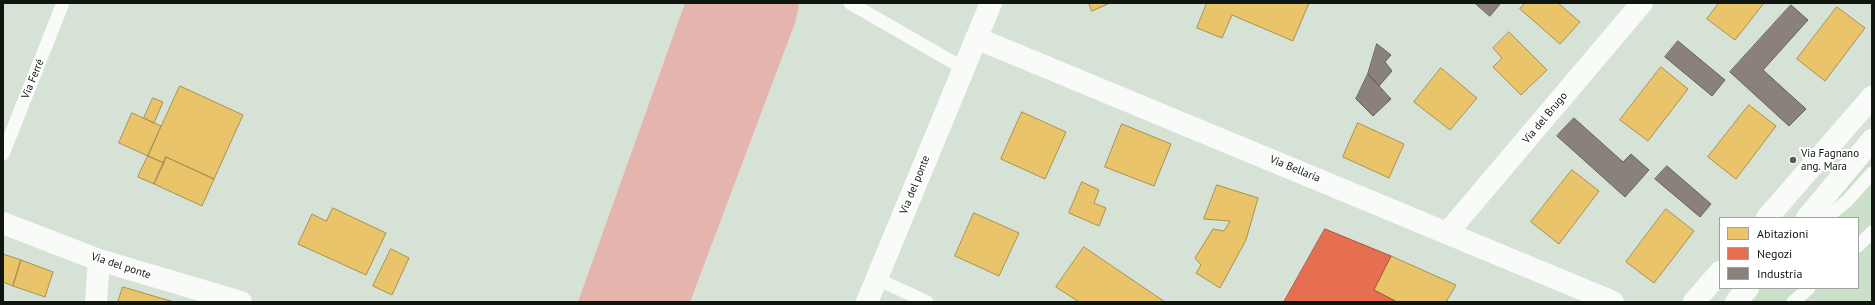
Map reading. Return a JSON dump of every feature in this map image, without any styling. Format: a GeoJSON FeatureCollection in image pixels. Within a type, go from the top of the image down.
{"type":"FeatureCollection","features":[{"type":"Feature","properties":{"kind":"street"},"geometry":{"type":"LineString","coordinates":[[963,68],[991,3]]}},
{"type":"Feature","properties":{"kind":"street","name":"Via del Brugo"},"geometry":{"type":"LineString","coordinates":[[1448,232],[1642,3]]}},
{"type":"Feature","properties":{"kind":"street","name":"Via Bellaria"},"geometry":{"type":"LineString","coordinates":[[976,38],[1448,232],[1613,302]]}},
{"type":"Feature","properties":{"kind":"street","name":"Via del ponte"},"geometry":{"type":"LineString","coordinates":[[867,302],[963,68]]}},
{"type":"Feature","properties":{"kind":"street"},"geometry":{"type":"LineString","coordinates":[[1768,217],[1872,97]]}},
{"type":"Feature","properties":{"kind":"street"},"geometry":{"type":"LineString","coordinates":[[1808,217],[1872,140]]}},
{"type":"Feature","properties":{"kind":"street","name":"Via del ponte"},"geometry":{"type":"LineString","coordinates":[[3,223],[99,260],[241,302]]}},
{"type":"Feature","properties":{"kind":"street"},"geometry":{"type":"LineString","coordinates":[[96,302],[99,260]]}},
{"type":"Feature","properties":{"kind":"street"},"geometry":{"type":"LineString","coordinates":[[1694,302],[1719,273]]}},
{"type":"Feature","properties":{"kind":"street"},"geometry":{"type":"LineString","coordinates":[[1736,302],[1747,289]]}},
{"type":"Feature","properties":{"kind":"lane","name":"Via Ferré"},"geometry":{"type":"LineString","coordinates":[[3,154],[63,3]]}},
{"type":"Feature","properties":{"kind":"lane"},"geometry":{"type":"LineString","coordinates":[[850,3],[963,68]]}},
{"type":"Feature","properties":{"kind":"lane"},"geometry":{"type":"LineString","coordinates":[[1827,217],[1847,202],[1872,173]]}},
{"type":"Feature","properties":{"kind":"lane"},"geometry":{"type":"LineString","coordinates":[[1859,245],[1872,232]]}},
{"type":"Feature","properties":{"kind":"lane"},"geometry":{"type":"LineString","coordinates":[[877,279],[927,302]]}},
{"type":"Feature","properties":{"kind":"lane"},"geometry":{"type":"LineString","coordinates":[[1793,302],[1808,289]]}},
{"type":"Feature","properties":{"kind":"shaded area"},"geometry":{"type":"Polygon","coordinates":[[[685,3],[796,3],[799,6],[795,23],[690,302],[578,302],[685,3]]]}},
{"type":"Feature","properties":{"kind":"shaded area"},"geometry":{"type":"Polygon","coordinates":[[[1872,153],[1872,302],[1742,302],[1753,289],[1859,289],[1859,217],[1816,217],[1872,153]]]}},
{"type":"Feature","properties":{"kind":"building: Abitazioni"},"geometry":{"type":"Polygon","coordinates":[[[1089,3],[1110,3],[1092,11],[1089,3]]]}},
{"type":"Feature","properties":{"kind":"building: Abitazioni"},"geometry":{"type":"Polygon","coordinates":[[[1207,3],[1309,3],[1293,41],[1232,15],[1222,38],[1197,28],[1207,3]]]}},
{"type":"Feature","properties":{"kind":"building: Abitazioni"},"geometry":{"type":"Polygon","coordinates":[[[1525,3],[1558,3],[1580,22],[1560,44],[1520,9],[1525,3]]]}},
{"type":"Feature","properties":{"kind":"building: Abitazioni"},"geometry":{"type":"Polygon","coordinates":[[[1719,3],[1764,3],[1735,40],[1707,19],[1719,3]]]}},
{"type":"Feature","properties":{"kind":"building: Abitazioni"},"geometry":{"type":"Polygon","coordinates":[[[1837,7],[1865,28],[1825,81],[1797,59],[1837,7]]]}},
{"type":"Feature","properties":{"kind":"building: Abitazioni"},"geometry":{"type":"Polygon","coordinates":[[[1509,32],[1547,70],[1521,95],[1493,67],[1502,58],[1493,48],[1509,32]]]}},
{"type":"Feature","properties":{"kind":"building: Abitazioni"},"geometry":{"type":"Polygon","coordinates":[[[1661,67],[1688,89],[1648,141],[1620,120],[1661,67]]]}},
{"type":"Feature","properties":{"kind":"building: Abitazioni"},"geometry":{"type":"Polygon","coordinates":[[[1441,68],[1477,98],[1450,130],[1414,102],[1441,68]]]}},
{"type":"Feature","properties":{"kind":"building: Abitazioni"},"geometry":{"type":"Polygon","coordinates":[[[180,86],[243,115],[214,179],[166,157],[164,163],[148,156],[180,86]]]}},
{"type":"Feature","properties":{"kind":"building: Abitazioni"},"geometry":{"type":"Polygon","coordinates":[[[153,98],[163,102],[154,123],[144,118],[153,98]]]}},
{"type":"Feature","properties":{"kind":"building: Abitazioni"},"geometry":{"type":"Polygon","coordinates":[[[1749,105],[1776,126],[1736,179],[1708,157],[1749,105]]]}},
{"type":"Feature","properties":{"kind":"building: Abitazioni"},"geometry":{"type":"Polygon","coordinates":[[[1022,112],[1066,132],[1045,179],[1001,159],[1022,112]]]}},
{"type":"Feature","properties":{"kind":"building: Abitazioni"},"geometry":{"type":"Polygon","coordinates":[[[132,113],[161,126],[148,156],[119,143],[132,113]]]}},
{"type":"Feature","properties":{"kind":"building: Abitazioni"},"geometry":{"type":"Polygon","coordinates":[[[1358,123],[1404,144],[1389,178],[1343,157],[1358,123]]]}},
{"type":"Feature","properties":{"kind":"building: Abitazioni"},"geometry":{"type":"Polygon","coordinates":[[[1122,124],[1171,144],[1154,186],[1105,167],[1122,124]]]}},
{"type":"Feature","properties":{"kind":"building: Abitazioni"},"geometry":{"type":"Polygon","coordinates":[[[148,156],[164,163],[154,184],[138,177],[148,156]]]}},
{"type":"Feature","properties":{"kind":"building: Abitazioni"},"geometry":{"type":"Polygon","coordinates":[[[166,157],[214,179],[202,206],[154,184],[166,157]]]}},
{"type":"Feature","properties":{"kind":"building: Abitazioni"},"geometry":{"type":"Polygon","coordinates":[[[1572,170],[1599,191],[1559,244],[1531,222],[1572,170]]]}},
{"type":"Feature","properties":{"kind":"building: Abitazioni"},"geometry":{"type":"Polygon","coordinates":[[[1082,182],[1099,190],[1094,203],[1106,208],[1099,226],[1069,213],[1082,182]]]}},
{"type":"Feature","properties":{"kind":"building: Abitazioni"},"geometry":{"type":"Polygon","coordinates":[[[1217,185],[1258,198],[1246,240],[1220,288],[1196,273],[1201,265],[1195,258],[1213,229],[1224,231],[1230,221],[1204,219],[1217,185]]]}},
{"type":"Feature","properties":{"kind":"building: Abitazioni"},"geometry":{"type":"Polygon","coordinates":[[[333,208],[386,233],[366,275],[298,244],[312,214],[326,221],[333,208]]]}},
{"type":"Feature","properties":{"kind":"building: Abitazioni"},"geometry":{"type":"Polygon","coordinates":[[[1666,209],[1694,231],[1654,283],[1626,262],[1666,209]]]}},
{"type":"Feature","properties":{"kind":"building: Abitazioni"},"geometry":{"type":"Polygon","coordinates":[[[974,213],[1019,233],[999,276],[955,256],[974,213]]]}},
{"type":"Feature","properties":{"kind":"building: Abitazioni"},"geometry":{"type":"Polygon","coordinates":[[[1084,247],[1165,302],[1079,302],[1056,287],[1084,247]]]}},
{"type":"Feature","properties":{"kind":"building: Abitazioni"},"geometry":{"type":"Polygon","coordinates":[[[391,249],[409,258],[392,295],[373,286],[391,249]]]}},
{"type":"Feature","properties":{"kind":"building: Abitazioni"},"geometry":{"type":"Polygon","coordinates":[[[3,254],[21,260],[13,286],[3,282],[3,254]]]}},
{"type":"Feature","properties":{"kind":"building: Abitazioni"},"geometry":{"type":"Polygon","coordinates":[[[1391,256],[1456,285],[1446,302],[1397,302],[1374,290],[1391,256]]]}},
{"type":"Feature","properties":{"kind":"building: Abitazioni"},"geometry":{"type":"Polygon","coordinates":[[[21,260],[53,272],[45,297],[13,286],[21,260]]]}},
{"type":"Feature","properties":{"kind":"building: Abitazioni"},"geometry":{"type":"Polygon","coordinates":[[[123,287],[174,302],[118,302],[123,287]]]}},
{"type":"Feature","properties":{"kind":"building: Negozi"},"geometry":{"type":"Polygon","coordinates":[[[1325,229],[1391,256],[1374,290],[1397,302],[1284,302],[1325,229]]]}},
{"type":"Feature","properties":{"kind":"building: Industria"},"geometry":{"type":"Polygon","coordinates":[[[1475,3],[1498,3],[1500,4],[1490,16],[1475,3]]]}},
{"type":"Feature","properties":{"kind":"building: Industria"},"geometry":{"type":"Polygon","coordinates":[[[1791,5],[1808,20],[1763,70],[1806,109],[1789,126],[1730,72],[1791,5]]]}},
{"type":"Feature","properties":{"kind":"building: Industria"},"geometry":{"type":"Polygon","coordinates":[[[1678,41],[1725,80],[1712,96],[1665,57],[1678,41]]]}},
{"type":"Feature","properties":{"kind":"building: Industria"},"geometry":{"type":"Polygon","coordinates":[[[1377,44],[1391,55],[1385,62],[1392,71],[1379,86],[1368,74],[1377,44]]]}},
{"type":"Feature","properties":{"kind":"building: Industria"},"geometry":{"type":"Polygon","coordinates":[[[1368,74],[1391,99],[1373,116],[1356,99],[1368,74]]]}},
{"type":"Feature","properties":{"kind":"building: Industria"},"geometry":{"type":"Polygon","coordinates":[[[1574,118],[1623,162],[1631,154],[1649,170],[1625,197],[1557,136],[1574,118]]]}},
{"type":"Feature","properties":{"kind":"building: Industria"},"geometry":{"type":"Polygon","coordinates":[[[1667,166],[1711,204],[1700,217],[1655,179],[1667,166]]]}},
{"type":"Feature","properties":{"kind":"place","name":"Via Fagnano ang. Mara"},"geometry":{"type":"Point","coordinates":[1793,160]}}]}
